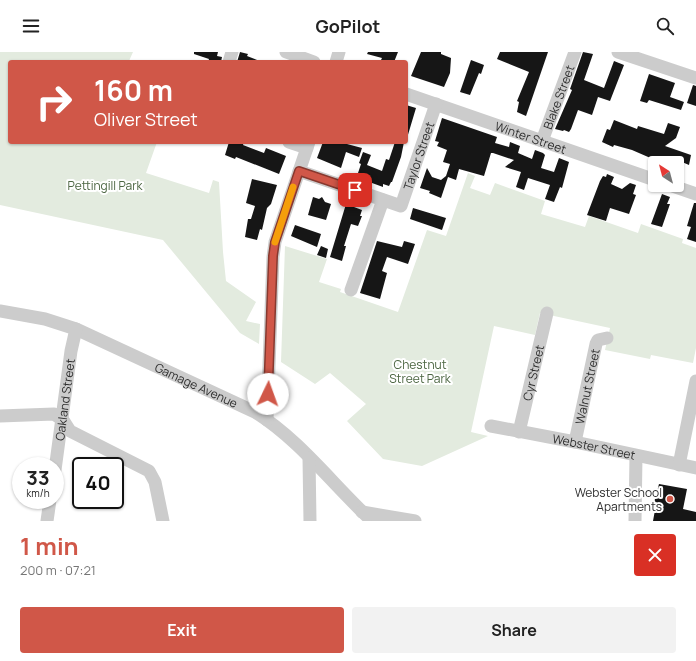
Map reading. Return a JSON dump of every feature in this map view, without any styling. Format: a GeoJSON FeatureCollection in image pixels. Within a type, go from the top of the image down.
{"type":"FeatureCollection","features":[{"type":"Feature","properties":{"kind":"street"},"geometry":{"type":"LineString","coordinates":[[286,52],[308,60]]}},
{"type":"Feature","properties":{"kind":"street","name":"Blake Street"},"geometry":{"type":"LineString","coordinates":[[542,141],[575,52]]}},
{"type":"Feature","properties":{"kind":"street"},"geometry":{"type":"LineString","coordinates":[[618,52],[696,78]]}},
{"type":"Feature","properties":{"kind":"street","name":"Winter Street"},"geometry":{"type":"LineString","coordinates":[[408,95],[648,178]]}},
{"type":"Feature","properties":{"kind":"street","name":"Taylor Street"},"geometry":{"type":"LineString","coordinates":[[383,200],[401,206],[436,104]]}},
{"type":"Feature","properties":{"kind":"street"},"geometry":{"type":"LineString","coordinates":[[267,420],[273,256],[275,242],[308,145]]}},
{"type":"Feature","properties":{"kind":"street"},"geometry":{"type":"LineString","coordinates":[[299,171],[383,200],[351,290]]}},
{"type":"Feature","properties":{"kind":"street"},"geometry":{"type":"LineString","coordinates":[[684,190],[696,194]]}},
{"type":"Feature","properties":{"kind":"street","name":"Gamage Avenue"},"geometry":{"type":"LineString","coordinates":[[0,311],[45,319],[76,328],[255,412],[280,429],[367,517]]}},
{"type":"Feature","properties":{"kind":"street","name":"Cyr Street"},"geometry":{"type":"LineString","coordinates":[[519,432],[547,313]]}},
{"type":"Feature","properties":{"kind":"street","name":"Oakland Street"},"geometry":{"type":"LineString","coordinates":[[57,457],[71,351],[76,328]]}},
{"type":"Feature","properties":{"kind":"street","name":"Walnut Street"},"geometry":{"type":"LineString","coordinates":[[575,442],[596,344],[598,340],[607,338]]}},
{"type":"Feature","properties":{"kind":"street"},"geometry":{"type":"LineString","coordinates":[[679,465],[696,381]]}},
{"type":"Feature","properties":{"kind":"street"},"geometry":{"type":"LineString","coordinates":[[0,416],[54,414],[62,420],[70,431],[150,471],[157,491],[163,521]]}},
{"type":"Feature","properties":{"kind":"street","name":"Webster Street"},"geometry":{"type":"LineString","coordinates":[[491,426],[696,468]]}},
{"type":"Feature","properties":{"kind":"street"},"geometry":{"type":"LineString","coordinates":[[635,521],[636,456]]}},
{"type":"Feature","properties":{"kind":"street"},"geometry":{"type":"LineString","coordinates":[[309,458],[310,521]]}},
{"type":"Feature","properties":{"kind":"street"},"geometry":{"type":"LineString","coordinates":[[47,521],[49,509]]}},
{"type":"Feature","properties":{"kind":"street"},"geometry":{"type":"LineString","coordinates":[[367,517],[415,521]]}},
{"type":"Feature","properties":{"kind":"green space","name":"Pettingill Park"},"geometry":{"type":"Polygon","coordinates":[[[0,52],[133,52],[129,60],[8,60],[8,144],[156,144],[146,173],[209,193],[213,180],[219,182],[226,281],[256,302],[246,321],[260,324],[259,344],[240,333],[163,240],[0,205],[0,52]]]}},
{"type":"Feature","properties":{"kind":"green space","name":"Chestnut Street Park"},"geometry":{"type":"Polygon","coordinates":[[[468,173],[475,176],[470,188],[490,195],[495,183],[545,201],[541,214],[585,227],[589,216],[638,233],[641,224],[683,239],[682,243],[696,248],[696,348],[693,363],[651,355],[650,359],[605,350],[610,328],[540,313],[535,335],[494,326],[471,432],[488,436],[422,466],[383,459],[347,421],[366,404],[330,373],[315,384],[281,362],[285,246],[327,259],[319,282],[341,289],[340,292],[398,312],[427,230],[446,236],[468,173]]]}},
{"type":"Feature","properties":{"kind":"building"},"geometry":{"type":"Polygon","coordinates":[[[194,52],[218,52],[217,56],[222,57],[221,60],[209,60],[194,54],[194,52]]]}},
{"type":"Feature","properties":{"kind":"building"},"geometry":{"type":"Polygon","coordinates":[[[240,52],[248,54],[247,56],[257,60],[238,60],[240,52]]]}},
{"type":"Feature","properties":{"kind":"building"},"geometry":{"type":"Polygon","coordinates":[[[368,52],[398,52],[395,60],[381,60],[382,58],[367,54],[368,52]]]}},
{"type":"Feature","properties":{"kind":"building"},"geometry":{"type":"Polygon","coordinates":[[[421,52],[441,52],[441,54],[451,58],[450,73],[444,87],[411,76],[421,52]]]}},
{"type":"Feature","properties":{"kind":"building"},"geometry":{"type":"Polygon","coordinates":[[[500,52],[548,52],[526,116],[517,112],[519,102],[517,101],[529,72],[497,59],[500,52]]]}},
{"type":"Feature","properties":{"kind":"building"},"geometry":{"type":"Polygon","coordinates":[[[583,52],[593,54],[584,80],[604,88],[614,61],[624,65],[610,101],[598,97],[592,115],[578,110],[569,132],[555,129],[572,90],[570,89],[583,52]]]}},
{"type":"Feature","properties":{"kind":"building"},"geometry":{"type":"Polygon","coordinates":[[[471,60],[484,65],[470,95],[460,92],[471,60]]]}},
{"type":"Feature","properties":{"kind":"building"},"geometry":{"type":"Polygon","coordinates":[[[649,74],[675,83],[670,97],[684,102],[681,110],[649,100],[647,103],[640,101],[649,74]]]}},
{"type":"Feature","properties":{"kind":"building"},"geometry":{"type":"Polygon","coordinates":[[[693,85],[696,86],[696,106],[687,103],[693,85]]]}},
{"type":"Feature","properties":{"kind":"building"},"geometry":{"type":"Polygon","coordinates":[[[408,106],[416,108],[408,135],[408,106]]]}},
{"type":"Feature","properties":{"kind":"building"},"geometry":{"type":"Polygon","coordinates":[[[442,118],[497,137],[495,143],[509,147],[510,142],[520,146],[518,153],[532,159],[535,150],[543,153],[545,155],[541,168],[554,172],[559,158],[569,162],[562,188],[560,187],[554,202],[545,199],[550,185],[528,178],[524,190],[516,187],[521,172],[505,167],[514,160],[493,153],[491,153],[484,176],[459,169],[456,180],[448,177],[441,198],[429,193],[430,191],[420,188],[427,168],[432,177],[441,180],[446,176],[450,164],[443,162],[447,150],[437,146],[439,142],[435,141],[442,118]]]}},
{"type":"Feature","properties":{"kind":"building"},"geometry":{"type":"Polygon","coordinates":[[[614,120],[637,129],[638,126],[664,134],[668,123],[680,127],[676,138],[665,146],[691,155],[689,165],[684,163],[684,156],[648,157],[632,150],[614,145],[613,147],[602,142],[607,129],[610,130],[614,120]]]}},
{"type":"Feature","properties":{"kind":"building"},"geometry":{"type":"Polygon","coordinates":[[[228,144],[243,144],[264,153],[266,148],[286,156],[279,174],[236,157],[235,159],[225,155],[228,144]]]}},
{"type":"Feature","properties":{"kind":"building"},"geometry":{"type":"Polygon","coordinates":[[[322,144],[347,144],[362,148],[359,157],[346,152],[341,168],[317,158],[322,144]]]}},
{"type":"Feature","properties":{"kind":"building"},"geometry":{"type":"Polygon","coordinates":[[[394,144],[404,144],[401,157],[392,182],[389,186],[383,184],[383,187],[361,179],[362,175],[358,173],[361,164],[359,163],[363,152],[371,155],[367,165],[382,171],[386,159],[389,160],[394,144]]]}},
{"type":"Feature","properties":{"kind":"building"},"geometry":{"type":"Polygon","coordinates":[[[607,174],[614,177],[611,184],[622,189],[630,183],[636,185],[633,194],[636,195],[629,214],[610,208],[606,221],[587,215],[600,181],[603,176],[606,177],[607,174]]]}},
{"type":"Feature","properties":{"kind":"building"},"geometry":{"type":"Polygon","coordinates":[[[252,179],[277,185],[271,204],[267,208],[262,230],[260,229],[257,240],[245,237],[248,219],[251,219],[255,206],[246,203],[252,179]]]}},
{"type":"Feature","properties":{"kind":"building"},"geometry":{"type":"Polygon","coordinates":[[[662,194],[670,197],[667,204],[670,204],[662,227],[651,224],[662,194]]]}},
{"type":"Feature","properties":{"kind":"building"},"geometry":{"type":"Polygon","coordinates":[[[313,197],[319,199],[322,197],[325,202],[331,204],[326,220],[308,215],[313,197]]]}},
{"type":"Feature","properties":{"kind":"building"},"geometry":{"type":"Polygon","coordinates":[[[694,203],[696,203],[696,242],[687,239],[691,227],[687,226],[694,203]]]}},
{"type":"Feature","properties":{"kind":"building"},"geometry":{"type":"Polygon","coordinates":[[[346,204],[362,210],[360,216],[362,216],[358,226],[351,224],[344,246],[346,246],[342,261],[330,257],[346,204]]]}},
{"type":"Feature","properties":{"kind":"building"},"geometry":{"type":"Polygon","coordinates":[[[413,208],[446,218],[442,230],[410,219],[413,208]]]}},
{"type":"Feature","properties":{"kind":"building"},"geometry":{"type":"Polygon","coordinates":[[[295,225],[321,234],[317,247],[291,236],[295,225]]]}},
{"type":"Feature","properties":{"kind":"building"},"geometry":{"type":"Polygon","coordinates":[[[377,241],[402,247],[404,241],[415,244],[408,264],[387,257],[382,271],[387,273],[380,299],[360,293],[377,241]]]}},
{"type":"Feature","properties":{"kind":"building"},"geometry":{"type":"Polygon","coordinates":[[[321,246],[328,249],[326,258],[317,255],[321,246]]]}},
{"type":"Feature","properties":{"kind":"building","name":"Webster School Apartments"},"geometry":{"type":"Polygon","coordinates":[[[659,484],[687,489],[683,509],[696,512],[696,521],[653,521],[655,510],[652,510],[659,484]]]}},
{"type":"Feature","properties":{"kind":"slow traffic"},"geometry":{"type":"LineString","coordinates":[[275,242],[293,187]]}},
{"type":"Feature","properties":{"kind":"place","name":"Webster School Apartments"},"geometry":{"type":"Point","coordinates":[670,499]}},
{"type":"Feature","properties":{"kind":"route"},"geometry":{"type":"LineString","coordinates":[[268,394],[273,256],[275,242],[299,171],[355,190]]}}]}
